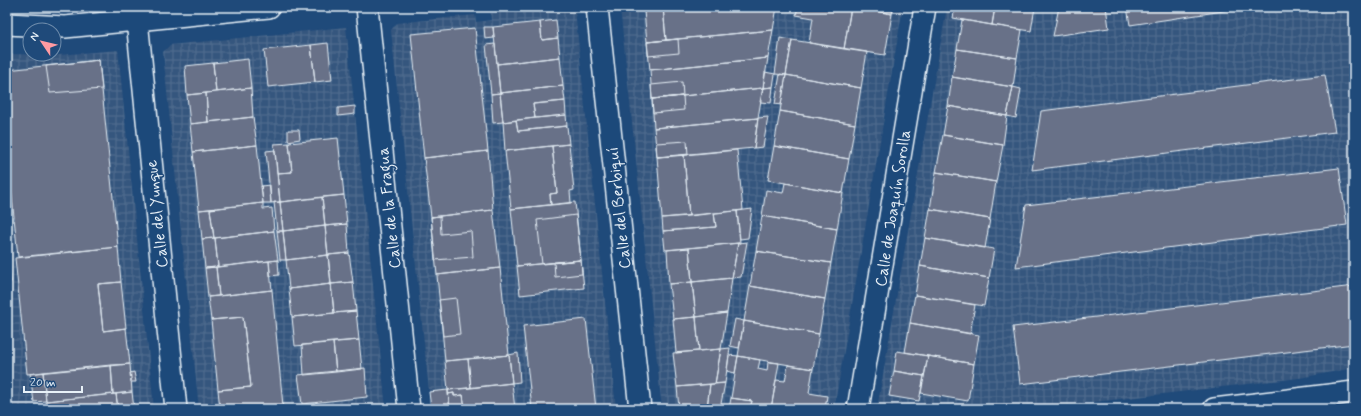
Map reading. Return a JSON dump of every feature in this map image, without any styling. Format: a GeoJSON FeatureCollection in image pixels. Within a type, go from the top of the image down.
{"type":"FeatureCollection","features":[{"type":"Feature","properties":{"kind":"street"},"geometry":{"type":"LineString","coordinates":[[7,24],[65,27],[269,7]]}},
{"type":"Feature","properties":{"kind":"street","name":"Calle de la Fragua"},"geometry":{"type":"LineString","coordinates":[[367,7],[409,409]]}},
{"type":"Feature","properties":{"kind":"street","name":"Calle del Berbiquí"},"geometry":{"type":"LineString","coordinates":[[597,7],[640,409]]}},
{"type":"Feature","properties":{"kind":"street","name":"Calle de Joaquín Sorolla"},"geometry":{"type":"LineString","coordinates":[[858,409],[925,7]]}},
{"type":"Feature","properties":{"kind":"street","name":"Calle del Yunque"},"geometry":{"type":"LineString","coordinates":[[137,20],[176,409]]}},
{"type":"Feature","properties":{"kind":"street"},"geometry":{"type":"LineString","coordinates":[[1214,409],[1354,392]]}},
{"type":"Feature","properties":{"kind":"shaded area"},"geometry":{"type":"Polygon","coordinates":[[[548,7],[572,7],[575,10],[616,409],[431,409],[391,30],[397,23],[475,15],[476,22],[491,20],[490,13],[548,7]]]}},
{"type":"Feature","properties":{"kind":"shaded area"},"geometry":{"type":"Polygon","coordinates":[[[620,7],[903,7],[834,409],[662,409],[620,7]]]}},
{"type":"Feature","properties":{"kind":"shaded area"},"geometry":{"type":"Polygon","coordinates":[[[947,7],[1354,7],[1354,368],[1299,378],[1035,409],[877,409],[947,7]]]}},
{"type":"Feature","properties":{"kind":"shaded area"},"geometry":{"type":"Polygon","coordinates":[[[346,27],[386,409],[199,409],[163,52],[170,45],[346,27]]]}},
{"type":"Feature","properties":{"kind":"shaded area"},"geometry":{"type":"Polygon","coordinates":[[[118,50],[154,409],[7,409],[7,54],[22,54],[22,62],[62,62],[62,55],[118,50]]]}},
{"type":"Feature","properties":{"kind":"building"},"geometry":{"type":"Polygon","coordinates":[[[647,7],[663,7],[666,40],[647,42],[644,11],[647,7]]]}},
{"type":"Feature","properties":{"kind":"building"},"geometry":{"type":"Polygon","coordinates":[[[663,7],[777,7],[773,30],[666,40],[663,7]]]}},
{"type":"Feature","properties":{"kind":"building"},"geometry":{"type":"Polygon","coordinates":[[[798,7],[851,7],[844,49],[809,43],[813,18],[796,15],[798,7]]]}},
{"type":"Feature","properties":{"kind":"building"},"geometry":{"type":"Polygon","coordinates":[[[851,7],[872,7],[871,10],[892,14],[885,55],[844,49],[851,7]]]}},
{"type":"Feature","properties":{"kind":"building"},"geometry":{"type":"Polygon","coordinates":[[[872,7],[894,7],[892,14],[871,10],[872,7]]]}},
{"type":"Feature","properties":{"kind":"building"},"geometry":{"type":"Polygon","coordinates":[[[955,7],[995,7],[992,25],[953,18],[955,7]]]}},
{"type":"Feature","properties":{"kind":"building"},"geometry":{"type":"Polygon","coordinates":[[[995,7],[1035,7],[1031,31],[992,25],[995,7]]]}},
{"type":"Feature","properties":{"kind":"building"},"geometry":{"type":"Polygon","coordinates":[[[1059,7],[1106,7],[1109,28],[1053,36],[1059,7]]]}},
{"type":"Feature","properties":{"kind":"building"},"geometry":{"type":"Polygon","coordinates":[[[1127,7],[1250,7],[1130,25],[1127,7]]]}},
{"type":"Feature","properties":{"kind":"building"},"geometry":{"type":"Polygon","coordinates":[[[556,20],[558,38],[542,40],[540,22],[556,20]]]}},
{"type":"Feature","properties":{"kind":"building"},"geometry":{"type":"Polygon","coordinates":[[[962,20],[1022,30],[1017,58],[957,49],[962,20]]]}},
{"type":"Feature","properties":{"kind":"building"},"geometry":{"type":"Polygon","coordinates":[[[540,22],[542,40],[558,38],[560,57],[497,64],[493,27],[540,22]]]}},
{"type":"Feature","properties":{"kind":"building"},"geometry":{"type":"Polygon","coordinates":[[[484,27],[493,27],[494,38],[485,39],[484,27]]]}},
{"type":"Feature","properties":{"kind":"building"},"geometry":{"type":"Polygon","coordinates":[[[475,28],[488,151],[424,158],[411,34],[475,28]]]}},
{"type":"Feature","properties":{"kind":"building"},"geometry":{"type":"Polygon","coordinates":[[[773,30],[768,58],[650,70],[647,42],[773,30]]]}},
{"type":"Feature","properties":{"kind":"building"},"geometry":{"type":"Polygon","coordinates":[[[780,38],[792,40],[786,75],[775,74],[780,38]]]}},
{"type":"Feature","properties":{"kind":"building"},"geometry":{"type":"Polygon","coordinates":[[[678,39],[679,53],[648,56],[647,42],[678,39]]]}},
{"type":"Feature","properties":{"kind":"building"},"geometry":{"type":"Polygon","coordinates":[[[792,40],[867,52],[861,88],[786,75],[792,40]]]}},
{"type":"Feature","properties":{"kind":"building"},"geometry":{"type":"Polygon","coordinates":[[[328,43],[332,80],[315,82],[311,45],[328,43]]]}},
{"type":"Feature","properties":{"kind":"building"},"geometry":{"type":"Polygon","coordinates":[[[495,44],[500,93],[491,94],[486,45],[495,44]]]}},
{"type":"Feature","properties":{"kind":"building"},"geometry":{"type":"Polygon","coordinates":[[[311,45],[315,82],[268,87],[264,50],[311,45]]]}},
{"type":"Feature","properties":{"kind":"building"},"geometry":{"type":"Polygon","coordinates":[[[957,49],[1017,58],[1013,87],[952,77],[957,49]]]}},
{"type":"Feature","properties":{"kind":"building"},"geometry":{"type":"Polygon","coordinates":[[[560,57],[563,86],[500,93],[497,64],[560,57]]]}},
{"type":"Feature","properties":{"kind":"building"},"geometry":{"type":"Polygon","coordinates":[[[768,58],[763,88],[652,99],[650,70],[768,58]]]}},
{"type":"Feature","properties":{"kind":"building"},"geometry":{"type":"Polygon","coordinates":[[[248,59],[251,88],[216,92],[213,63],[248,59]]]}},
{"type":"Feature","properties":{"kind":"building"},"geometry":{"type":"Polygon","coordinates":[[[99,60],[118,247],[18,257],[7,148],[7,70],[99,60]]]}},
{"type":"Feature","properties":{"kind":"building"},"geometry":{"type":"Polygon","coordinates":[[[99,60],[102,89],[50,93],[46,66],[99,60]]]}},
{"type":"Feature","properties":{"kind":"building"},"geometry":{"type":"Polygon","coordinates":[[[213,63],[216,92],[187,95],[185,66],[213,63]]]}},
{"type":"Feature","properties":{"kind":"building"},"geometry":{"type":"Polygon","coordinates":[[[765,72],[775,74],[773,87],[763,88],[765,72]]]}},
{"type":"Feature","properties":{"kind":"building"},"geometry":{"type":"Polygon","coordinates":[[[780,74],[786,75],[781,105],[775,104],[780,74]]]}},
{"type":"Feature","properties":{"kind":"building"},"geometry":{"type":"Polygon","coordinates":[[[786,75],[861,88],[855,124],[780,111],[786,75]]]}},
{"type":"Feature","properties":{"kind":"building"},"geometry":{"type":"Polygon","coordinates":[[[1325,75],[1335,132],[1032,170],[1041,111],[1325,75]]]}},
{"type":"Feature","properties":{"kind":"building"},"geometry":{"type":"Polygon","coordinates":[[[952,77],[1013,87],[1007,116],[948,106],[952,77]]]}},
{"type":"Feature","properties":{"kind":"building"},"geometry":{"type":"Polygon","coordinates":[[[682,82],[683,96],[652,99],[651,85],[682,82]]]}},
{"type":"Feature","properties":{"kind":"building"},"geometry":{"type":"Polygon","coordinates":[[[563,86],[565,101],[533,104],[535,118],[503,122],[500,93],[563,86]]]}},
{"type":"Feature","properties":{"kind":"building"},"geometry":{"type":"Polygon","coordinates":[[[773,87],[771,103],[760,102],[763,88],[773,87]]]}},
{"type":"Feature","properties":{"kind":"building"},"geometry":{"type":"Polygon","coordinates":[[[1013,87],[1021,89],[1016,118],[1007,116],[1013,87]]]}},
{"type":"Feature","properties":{"kind":"building"},"geometry":{"type":"Polygon","coordinates":[[[251,88],[253,117],[208,122],[206,93],[251,88]]]}},
{"type":"Feature","properties":{"kind":"building"},"geometry":{"type":"Polygon","coordinates":[[[763,88],[758,118],[654,128],[652,99],[763,88]]]}},
{"type":"Feature","properties":{"kind":"building"},"geometry":{"type":"Polygon","coordinates":[[[206,93],[208,122],[190,124],[187,95],[206,93]]]}},
{"type":"Feature","properties":{"kind":"building"},"geometry":{"type":"Polygon","coordinates":[[[500,93],[503,122],[493,123],[491,94],[500,93]]]}},
{"type":"Feature","properties":{"kind":"building"},"geometry":{"type":"Polygon","coordinates":[[[683,96],[684,110],[653,113],[652,99],[683,96]]]}},
{"type":"Feature","properties":{"kind":"building"},"geometry":{"type":"Polygon","coordinates":[[[565,101],[566,115],[535,118],[533,104],[565,101]]]}},
{"type":"Feature","properties":{"kind":"building"},"geometry":{"type":"Polygon","coordinates":[[[355,106],[355,114],[338,116],[338,108],[355,106]]]}},
{"type":"Feature","properties":{"kind":"building"},"geometry":{"type":"Polygon","coordinates":[[[948,106],[1007,116],[1003,145],[943,135],[948,106]]]}},
{"type":"Feature","properties":{"kind":"building"},"geometry":{"type":"Polygon","coordinates":[[[780,111],[855,124],[849,159],[774,146],[780,111]]]}},
{"type":"Feature","properties":{"kind":"building"},"geometry":{"type":"Polygon","coordinates":[[[566,115],[567,126],[518,131],[516,120],[566,115]]]}},
{"type":"Feature","properties":{"kind":"building"},"geometry":{"type":"Polygon","coordinates":[[[253,117],[257,145],[193,152],[190,124],[253,117]]]}},
{"type":"Feature","properties":{"kind":"building"},"geometry":{"type":"Polygon","coordinates":[[[768,117],[763,147],[754,148],[758,118],[768,117]]]}},
{"type":"Feature","properties":{"kind":"building"},"geometry":{"type":"Polygon","coordinates":[[[758,118],[754,148],[657,157],[654,128],[758,118]]]}},
{"type":"Feature","properties":{"kind":"building"},"geometry":{"type":"Polygon","coordinates":[[[516,120],[518,131],[567,126],[569,144],[505,151],[503,122],[516,120]]]}},
{"type":"Feature","properties":{"kind":"building"},"geometry":{"type":"Polygon","coordinates":[[[288,130],[299,130],[300,139],[288,141],[288,130]]]}},
{"type":"Feature","properties":{"kind":"building"},"geometry":{"type":"Polygon","coordinates":[[[943,135],[1003,145],[996,182],[936,172],[943,135]]]}},
{"type":"Feature","properties":{"kind":"building"},"geometry":{"type":"Polygon","coordinates":[[[338,138],[344,195],[280,202],[277,173],[292,172],[289,143],[338,138]]]}},
{"type":"Feature","properties":{"kind":"building"},"geometry":{"type":"Polygon","coordinates":[[[687,141],[688,155],[657,157],[656,143],[687,141]]]}},
{"type":"Feature","properties":{"kind":"building"},"geometry":{"type":"Polygon","coordinates":[[[289,143],[292,172],[277,173],[274,144],[289,143]]]}},
{"type":"Feature","properties":{"kind":"building"},"geometry":{"type":"Polygon","coordinates":[[[569,144],[574,190],[570,191],[571,203],[551,205],[550,194],[557,193],[552,146],[569,144]]]}},
{"type":"Feature","properties":{"kind":"building"},"geometry":{"type":"Polygon","coordinates":[[[257,145],[263,203],[199,210],[193,152],[257,145]]]}},
{"type":"Feature","properties":{"kind":"building"},"geometry":{"type":"Polygon","coordinates":[[[552,146],[557,193],[550,194],[551,205],[511,209],[505,151],[552,146]]]}},
{"type":"Feature","properties":{"kind":"building"},"geometry":{"type":"Polygon","coordinates":[[[774,146],[849,159],[843,193],[768,180],[774,146]]]}},
{"type":"Feature","properties":{"kind":"building"},"geometry":{"type":"Polygon","coordinates":[[[275,150],[280,202],[271,203],[266,151],[275,150]]]}},
{"type":"Feature","properties":{"kind":"building"},"geometry":{"type":"Polygon","coordinates":[[[737,150],[743,210],[689,216],[684,155],[737,150]]]}},
{"type":"Feature","properties":{"kind":"building"},"geometry":{"type":"Polygon","coordinates":[[[488,151],[493,210],[431,217],[424,158],[488,151]]]}},
{"type":"Feature","properties":{"kind":"building"},"geometry":{"type":"Polygon","coordinates":[[[684,155],[689,216],[662,218],[657,157],[684,155]]]}},
{"type":"Feature","properties":{"kind":"building"},"geometry":{"type":"Polygon","coordinates":[[[1339,168],[1347,225],[1016,267],[1026,205],[1339,168]]]}},
{"type":"Feature","properties":{"kind":"building"},"geometry":{"type":"Polygon","coordinates":[[[936,172],[996,182],[990,219],[930,209],[936,172]]]}},
{"type":"Feature","properties":{"kind":"building"},"geometry":{"type":"Polygon","coordinates":[[[785,183],[843,193],[837,229],[762,216],[766,190],[783,193],[785,183]]]}},
{"type":"Feature","properties":{"kind":"building"},"geometry":{"type":"Polygon","coordinates":[[[270,185],[271,203],[263,203],[261,186],[270,185]]]}},
{"type":"Feature","properties":{"kind":"building"},"geometry":{"type":"Polygon","coordinates":[[[344,195],[347,224],[325,226],[322,197],[344,195]]]}},
{"type":"Feature","properties":{"kind":"building"},"geometry":{"type":"Polygon","coordinates":[[[322,197],[325,226],[283,231],[280,202],[322,197]]]}},
{"type":"Feature","properties":{"kind":"building"},"geometry":{"type":"Polygon","coordinates":[[[274,202],[280,202],[283,231],[277,231],[274,202]]]}},
{"type":"Feature","properties":{"kind":"building"},"geometry":{"type":"Polygon","coordinates":[[[575,202],[581,260],[517,266],[511,209],[575,202]]]}},
{"type":"Feature","properties":{"kind":"building"},"geometry":{"type":"Polygon","coordinates":[[[263,203],[263,209],[272,208],[274,231],[214,238],[210,209],[263,203]]]}},
{"type":"Feature","properties":{"kind":"building"},"geometry":{"type":"Polygon","coordinates":[[[210,209],[214,238],[202,239],[199,210],[210,209]]]}},
{"type":"Feature","properties":{"kind":"building"},"geometry":{"type":"Polygon","coordinates":[[[752,209],[748,238],[740,239],[737,211],[752,209]]]}},
{"type":"Feature","properties":{"kind":"building"},"geometry":{"type":"Polygon","coordinates":[[[930,209],[990,219],[985,248],[925,238],[930,209]]]}},
{"type":"Feature","properties":{"kind":"building"},"geometry":{"type":"Polygon","coordinates":[[[493,210],[500,268],[437,275],[431,217],[493,210]]]}},
{"type":"Feature","properties":{"kind":"building"},"geometry":{"type":"Polygon","coordinates":[[[737,211],[740,243],[665,250],[663,231],[716,227],[714,213],[737,211]]]}},
{"type":"Feature","properties":{"kind":"building"},"geometry":{"type":"Polygon","coordinates":[[[714,213],[716,227],[663,231],[662,218],[714,213]]]}},
{"type":"Feature","properties":{"kind":"building"},"geometry":{"type":"Polygon","coordinates":[[[576,215],[581,260],[542,264],[537,220],[576,215]]]}},
{"type":"Feature","properties":{"kind":"building"},"geometry":{"type":"Polygon","coordinates":[[[440,216],[441,234],[471,231],[473,257],[435,260],[431,217],[440,216]]]}},
{"type":"Feature","properties":{"kind":"building"},"geometry":{"type":"Polygon","coordinates":[[[762,216],[837,229],[831,263],[756,251],[762,216]]]}},
{"type":"Feature","properties":{"kind":"building"},"geometry":{"type":"Polygon","coordinates":[[[347,224],[349,253],[328,255],[325,226],[347,224]]]}},
{"type":"Feature","properties":{"kind":"building"},"geometry":{"type":"Polygon","coordinates":[[[325,226],[328,255],[286,260],[283,231],[325,226]]]}},
{"type":"Feature","properties":{"kind":"building"},"geometry":{"type":"Polygon","coordinates":[[[274,231],[278,260],[218,267],[215,238],[274,231]]]}},
{"type":"Feature","properties":{"kind":"building"},"geometry":{"type":"Polygon","coordinates":[[[277,231],[283,231],[286,260],[280,260],[277,231]]]}},
{"type":"Feature","properties":{"kind":"building"},"geometry":{"type":"Polygon","coordinates":[[[215,238],[218,267],[205,268],[202,239],[215,238]]]}},
{"type":"Feature","properties":{"kind":"building"},"geometry":{"type":"Polygon","coordinates":[[[925,238],[994,249],[989,278],[920,266],[925,238]]]}},
{"type":"Feature","properties":{"kind":"building"},"geometry":{"type":"Polygon","coordinates":[[[747,242],[741,277],[732,278],[738,243],[747,242]]]}},
{"type":"Feature","properties":{"kind":"building"},"geometry":{"type":"Polygon","coordinates":[[[738,243],[732,278],[692,282],[689,248],[738,243]]]}},
{"type":"Feature","properties":{"kind":"building"},"geometry":{"type":"Polygon","coordinates":[[[118,247],[121,282],[98,284],[103,331],[126,328],[130,364],[27,374],[15,258],[118,247]]]}},
{"type":"Feature","properties":{"kind":"building"},"geometry":{"type":"Polygon","coordinates":[[[689,248],[692,282],[669,284],[667,250],[689,248]]]}},
{"type":"Feature","properties":{"kind":"building"},"geometry":{"type":"Polygon","coordinates":[[[756,251],[831,263],[825,299],[750,286],[756,251]]]}},
{"type":"Feature","properties":{"kind":"building"},"geometry":{"type":"Polygon","coordinates":[[[349,253],[353,282],[331,284],[328,255],[349,253]]]}},
{"type":"Feature","properties":{"kind":"building"},"geometry":{"type":"Polygon","coordinates":[[[328,255],[331,284],[289,289],[286,260],[328,255]]]}},
{"type":"Feature","properties":{"kind":"building"},"geometry":{"type":"Polygon","coordinates":[[[278,260],[279,275],[270,276],[269,261],[278,260]]]}},
{"type":"Feature","properties":{"kind":"building"},"geometry":{"type":"Polygon","coordinates":[[[581,260],[584,288],[520,295],[517,266],[581,260]]]}},
{"type":"Feature","properties":{"kind":"building"},"geometry":{"type":"Polygon","coordinates":[[[581,260],[582,274],[555,277],[554,262],[581,260]]]}},
{"type":"Feature","properties":{"kind":"building"},"geometry":{"type":"Polygon","coordinates":[[[269,261],[272,290],[219,296],[216,267],[269,261]]]}},
{"type":"Feature","properties":{"kind":"building"},"geometry":{"type":"Polygon","coordinates":[[[7,264],[9,264],[11,282],[7,283],[7,264]]]}},
{"type":"Feature","properties":{"kind":"building"},"geometry":{"type":"Polygon","coordinates":[[[920,266],[989,278],[984,306],[915,295],[920,266]]]}},
{"type":"Feature","properties":{"kind":"building"},"geometry":{"type":"Polygon","coordinates":[[[216,267],[219,296],[208,297],[205,268],[216,267]]]}},
{"type":"Feature","properties":{"kind":"building"},"geometry":{"type":"Polygon","coordinates":[[[500,268],[509,355],[445,361],[437,275],[500,268]]]}},
{"type":"Feature","properties":{"kind":"building"},"geometry":{"type":"Polygon","coordinates":[[[732,278],[727,313],[696,317],[692,282],[732,278]]]}},
{"type":"Feature","properties":{"kind":"building"},"geometry":{"type":"Polygon","coordinates":[[[121,282],[126,328],[103,331],[98,284],[121,282]]]}},
{"type":"Feature","properties":{"kind":"building"},"geometry":{"type":"Polygon","coordinates":[[[353,282],[356,311],[334,313],[331,284],[353,282]]]}},
{"type":"Feature","properties":{"kind":"building"},"geometry":{"type":"Polygon","coordinates":[[[692,282],[696,317],[673,319],[669,284],[692,282]]]}},
{"type":"Feature","properties":{"kind":"building"},"geometry":{"type":"Polygon","coordinates":[[[331,284],[334,313],[292,317],[289,289],[331,284]]]}},
{"type":"Feature","properties":{"kind":"building"},"geometry":{"type":"Polygon","coordinates":[[[750,286],[825,299],[819,334],[744,321],[750,286]]]}},
{"type":"Feature","properties":{"kind":"building"},"geometry":{"type":"Polygon","coordinates":[[[1354,286],[1354,344],[1020,384],[1013,327],[1354,286]]]}},
{"type":"Feature","properties":{"kind":"building"},"geometry":{"type":"Polygon","coordinates":[[[272,290],[283,406],[253,409],[220,409],[218,390],[251,387],[243,317],[211,320],[208,297],[272,290]]]}},
{"type":"Feature","properties":{"kind":"building"},"geometry":{"type":"Polygon","coordinates":[[[915,295],[975,305],[970,334],[910,323],[915,295]]]}},
{"type":"Feature","properties":{"kind":"building"},"geometry":{"type":"Polygon","coordinates":[[[456,298],[460,334],[443,336],[439,300],[456,298]]]}},
{"type":"Feature","properties":{"kind":"building"},"geometry":{"type":"Polygon","coordinates":[[[356,311],[359,340],[295,346],[292,317],[356,311]]]}},
{"type":"Feature","properties":{"kind":"building"},"geometry":{"type":"Polygon","coordinates":[[[727,313],[721,349],[699,351],[696,317],[727,313]]]}},
{"type":"Feature","properties":{"kind":"building"},"geometry":{"type":"Polygon","coordinates":[[[243,317],[251,387],[218,390],[211,320],[243,317]]]}},
{"type":"Feature","properties":{"kind":"building"},"geometry":{"type":"Polygon","coordinates":[[[696,317],[699,351],[676,353],[673,319],[696,317]]]}},
{"type":"Feature","properties":{"kind":"building"},"geometry":{"type":"Polygon","coordinates":[[[586,319],[596,409],[532,409],[523,326],[586,319]]]}},
{"type":"Feature","properties":{"kind":"building"},"geometry":{"type":"Polygon","coordinates":[[[735,319],[744,321],[739,348],[730,346],[735,319]]]}},
{"type":"Feature","properties":{"kind":"building"},"geometry":{"type":"Polygon","coordinates":[[[744,321],[819,334],[813,369],[738,356],[744,321]]]}},
{"type":"Feature","properties":{"kind":"building"},"geometry":{"type":"Polygon","coordinates":[[[910,323],[979,335],[974,364],[905,352],[910,323]]]}},
{"type":"Feature","properties":{"kind":"building"},"geometry":{"type":"Polygon","coordinates":[[[359,340],[362,369],[336,372],[333,342],[359,340]]]}},
{"type":"Feature","properties":{"kind":"building"},"geometry":{"type":"Polygon","coordinates":[[[333,342],[336,372],[304,375],[302,345],[333,342]]]}},
{"type":"Feature","properties":{"kind":"building"},"geometry":{"type":"Polygon","coordinates":[[[730,348],[725,383],[715,384],[721,349],[730,348]]]}},
{"type":"Feature","properties":{"kind":"building"},"geometry":{"type":"Polygon","coordinates":[[[721,349],[715,384],[677,387],[673,353],[721,349]]]}},
{"type":"Feature","properties":{"kind":"building"},"geometry":{"type":"Polygon","coordinates":[[[897,351],[928,356],[924,376],[894,371],[897,351]]]}},
{"type":"Feature","properties":{"kind":"building"},"geometry":{"type":"Polygon","coordinates":[[[518,353],[520,382],[512,383],[509,355],[518,353]]]}},
{"type":"Feature","properties":{"kind":"building"},"geometry":{"type":"Polygon","coordinates":[[[509,355],[512,383],[471,388],[468,359],[509,355]]]}},
{"type":"Feature","properties":{"kind":"building"},"geometry":{"type":"Polygon","coordinates":[[[729,355],[738,356],[735,373],[727,371],[729,355]]]}},
{"type":"Feature","properties":{"kind":"building"},"geometry":{"type":"Polygon","coordinates":[[[738,356],[760,360],[758,369],[767,371],[768,362],[779,363],[771,409],[750,409],[752,401],[731,398],[738,356]]]}},
{"type":"Feature","properties":{"kind":"building"},"geometry":{"type":"Polygon","coordinates":[[[928,356],[974,364],[968,401],[921,393],[928,356]]]}},
{"type":"Feature","properties":{"kind":"building"},"geometry":{"type":"Polygon","coordinates":[[[468,359],[471,388],[448,390],[445,361],[468,359]]]}},
{"type":"Feature","properties":{"kind":"building"},"geometry":{"type":"Polygon","coordinates":[[[130,364],[132,392],[113,394],[111,365],[130,364]]]}},
{"type":"Feature","properties":{"kind":"building"},"geometry":{"type":"Polygon","coordinates":[[[111,365],[113,394],[46,401],[43,372],[111,365]]]}},
{"type":"Feature","properties":{"kind":"building"},"geometry":{"type":"Polygon","coordinates":[[[788,365],[813,369],[809,393],[827,396],[825,409],[771,409],[776,380],[785,381],[788,365]]]}},
{"type":"Feature","properties":{"kind":"building"},"geometry":{"type":"Polygon","coordinates":[[[365,368],[367,397],[302,404],[298,375],[365,368]]]}},
{"type":"Feature","properties":{"kind":"building"},"geometry":{"type":"Polygon","coordinates":[[[894,371],[924,376],[919,401],[889,396],[894,371]]]}},
{"type":"Feature","properties":{"kind":"building"},"geometry":{"type":"Polygon","coordinates":[[[43,372],[46,401],[34,402],[30,374],[43,372]]]}},
{"type":"Feature","properties":{"kind":"building"},"geometry":{"type":"Polygon","coordinates":[[[134,372],[136,382],[131,382],[130,373],[134,372]]]}},
{"type":"Feature","properties":{"kind":"building"},"geometry":{"type":"Polygon","coordinates":[[[512,383],[515,409],[465,409],[463,395],[454,396],[454,393],[448,394],[448,390],[512,383]]]}},
{"type":"Feature","properties":{"kind":"building"},"geometry":{"type":"Polygon","coordinates":[[[725,383],[720,409],[707,407],[710,384],[725,383]]]}},
{"type":"Feature","properties":{"kind":"building"},"geometry":{"type":"Polygon","coordinates":[[[710,384],[707,409],[679,409],[677,387],[710,384]]]}},
{"type":"Feature","properties":{"kind":"building"},"geometry":{"type":"Polygon","coordinates":[[[448,390],[450,409],[431,409],[429,392],[448,390]]]}},
{"type":"Feature","properties":{"kind":"building"},"geometry":{"type":"Polygon","coordinates":[[[132,392],[134,409],[118,409],[116,394],[132,392]]]}},
{"type":"Feature","properties":{"kind":"building"},"geometry":{"type":"Polygon","coordinates":[[[454,393],[454,396],[463,395],[465,409],[450,409],[448,394],[454,393]]]}},
{"type":"Feature","properties":{"kind":"building"},"geometry":{"type":"Polygon","coordinates":[[[116,394],[118,409],[47,409],[46,401],[116,394]]]}},
{"type":"Feature","properties":{"kind":"building"},"geometry":{"type":"Polygon","coordinates":[[[731,398],[752,401],[750,409],[729,409],[731,398]]]}},
{"type":"Feature","properties":{"kind":"building"},"geometry":{"type":"Polygon","coordinates":[[[283,406],[284,409],[254,409],[283,406]]]}}]}
